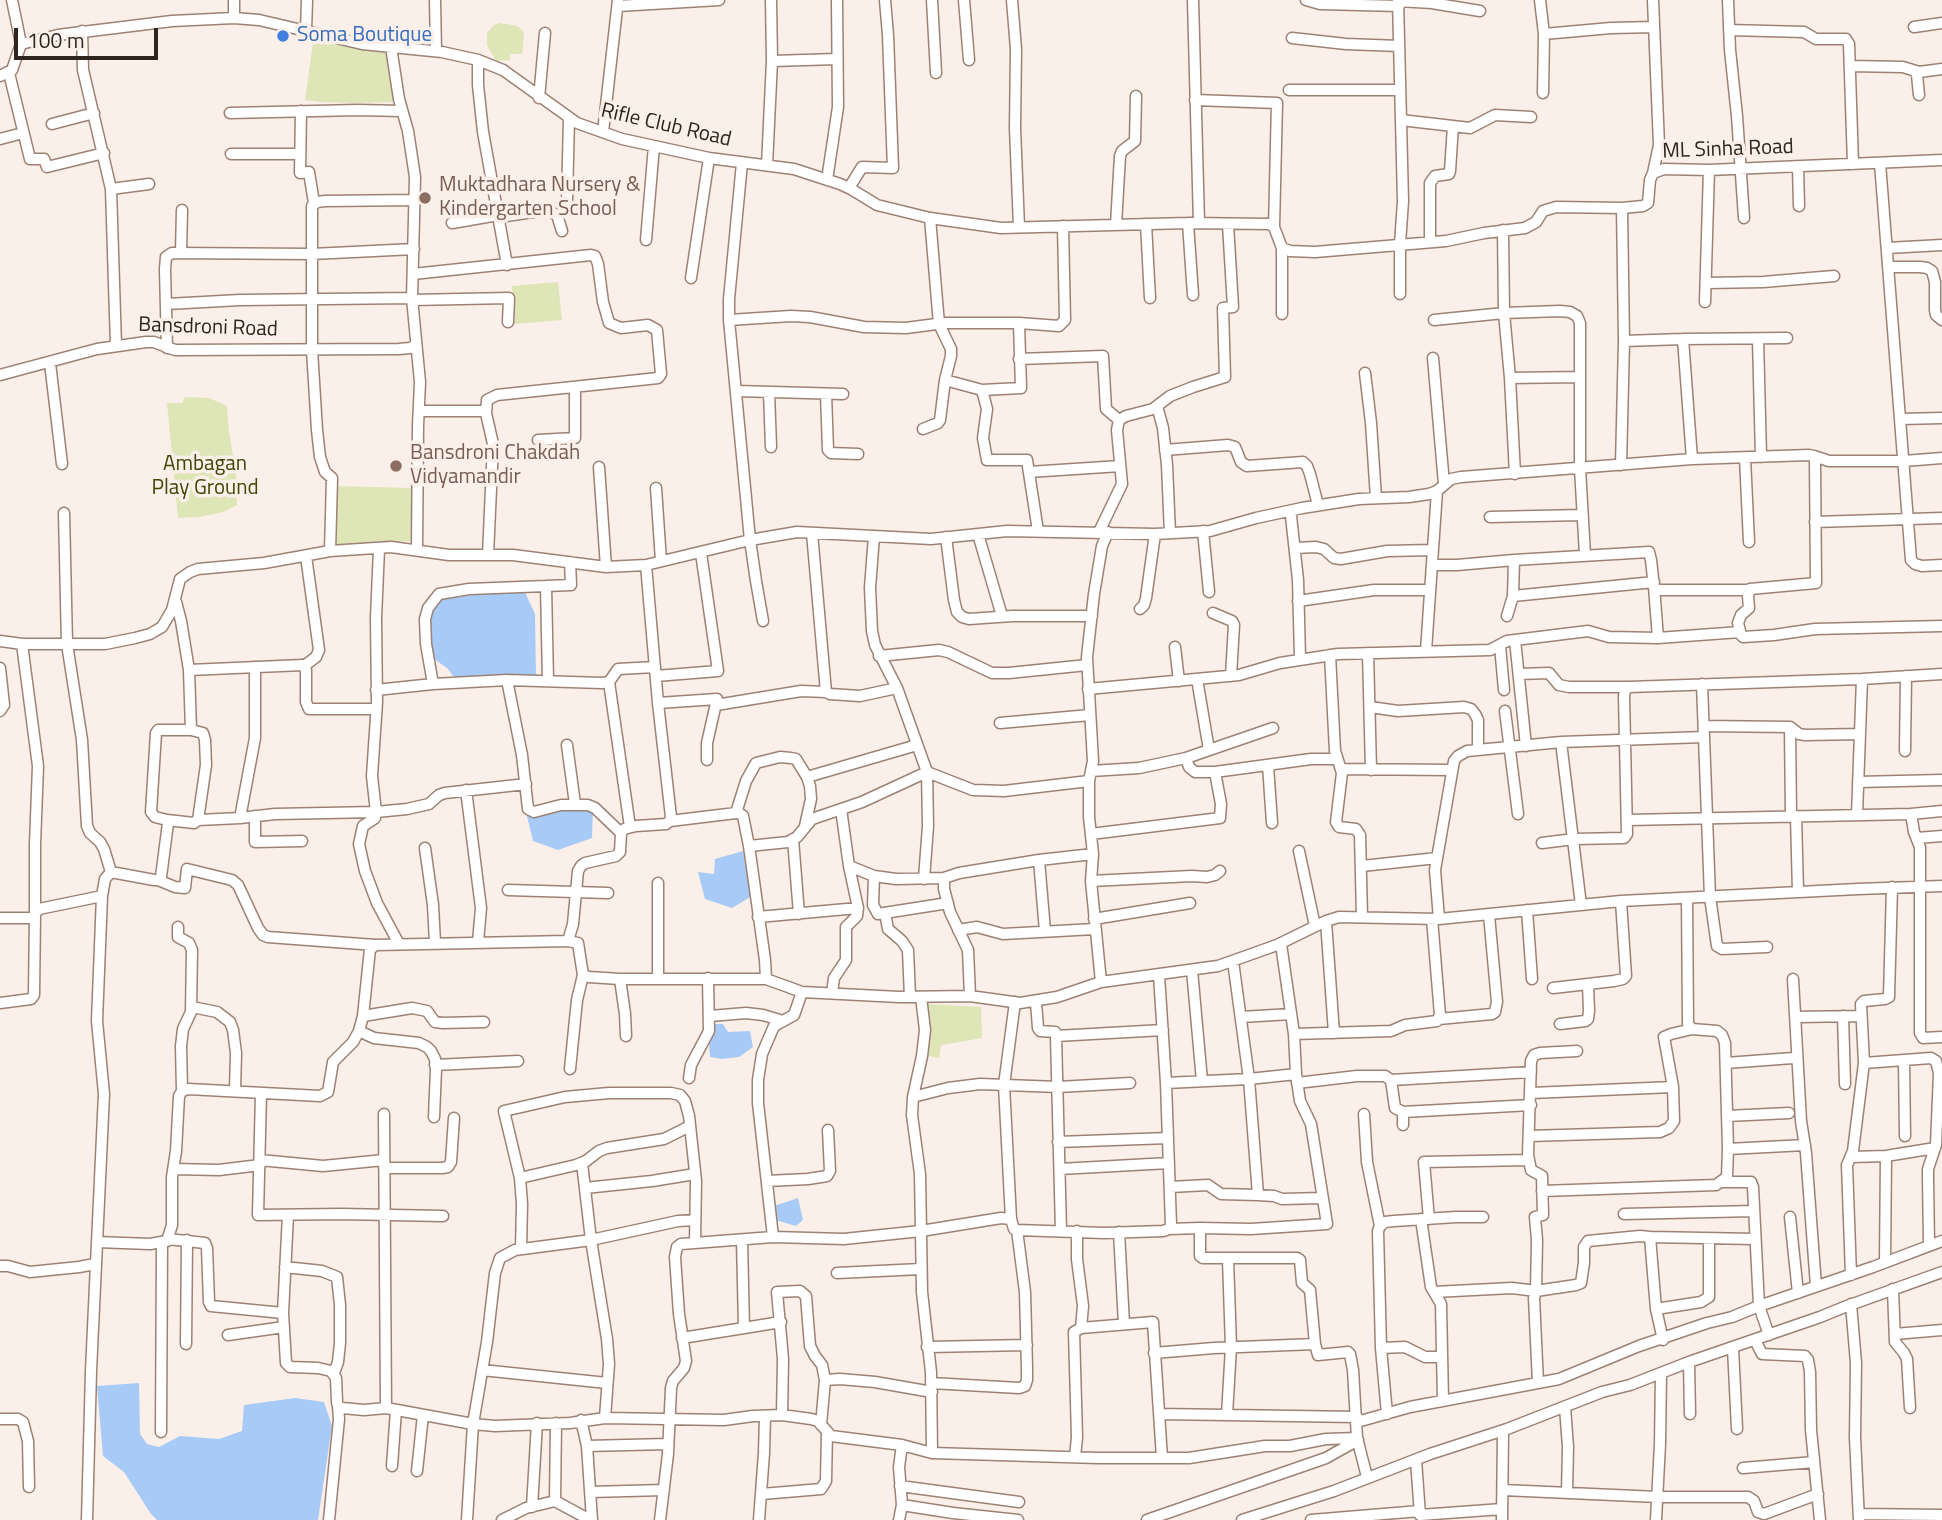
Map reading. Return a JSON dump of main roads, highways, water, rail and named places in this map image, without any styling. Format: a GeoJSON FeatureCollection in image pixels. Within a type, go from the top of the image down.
{"type":"FeatureCollection","features":[{"type":"Feature","properties":{"kind":"water"},"geometry":{"type":"Polygon","coordinates":[[[524,590],[535,614],[536,675],[454,677],[434,659],[427,620],[435,599],[524,590]]]}},
{"type":"Feature","properties":{"kind":"water"},"geometry":{"type":"Polygon","coordinates":[[[593,808],[592,838],[558,850],[533,841],[526,812],[593,808]]]}},
{"type":"Feature","properties":{"kind":"water"},"geometry":{"type":"Polygon","coordinates":[[[743,851],[752,896],[732,908],[705,899],[698,872],[714,874],[715,859],[743,851]]]}},
{"type":"Feature","properties":{"kind":"water"},"geometry":{"type":"Polygon","coordinates":[[[708,1024],[723,1024],[728,1032],[750,1031],[753,1047],[739,1057],[710,1057],[708,1024]]]}},
{"type":"Feature","properties":{"kind":"water"},"geometry":{"type":"Polygon","coordinates":[[[798,1198],[803,1220],[796,1226],[772,1219],[774,1206],[798,1198]]]}},
{"type":"Feature","properties":{"kind":"water"},"geometry":{"type":"Polygon","coordinates":[[[139,1383],[140,1434],[147,1444],[159,1447],[180,1436],[219,1439],[242,1431],[244,1405],[295,1398],[324,1402],[332,1426],[318,1520],[157,1520],[124,1472],[103,1456],[97,1386],[139,1383]]]}},
{"type":"Feature","properties":{"kind":"place","name":"Soma Boutique"},"geometry":{"type":"Point","coordinates":[283,36]}},
{"type":"Feature","properties":{"kind":"place","name":"Muktadhara Nursery & Kindergarten School"},"geometry":{"type":"Point","coordinates":[425,198]}},
{"type":"Feature","properties":{"kind":"place","name":"Bansdroni Chakdah Vidyamandir"},"geometry":{"type":"Point","coordinates":[396,466]}},
{"type":"Feature","properties":{"kind":"park label","name":"Ambagan Play Ground"},"geometry":{"type":"Point","coordinates":[205,477]}}]}
